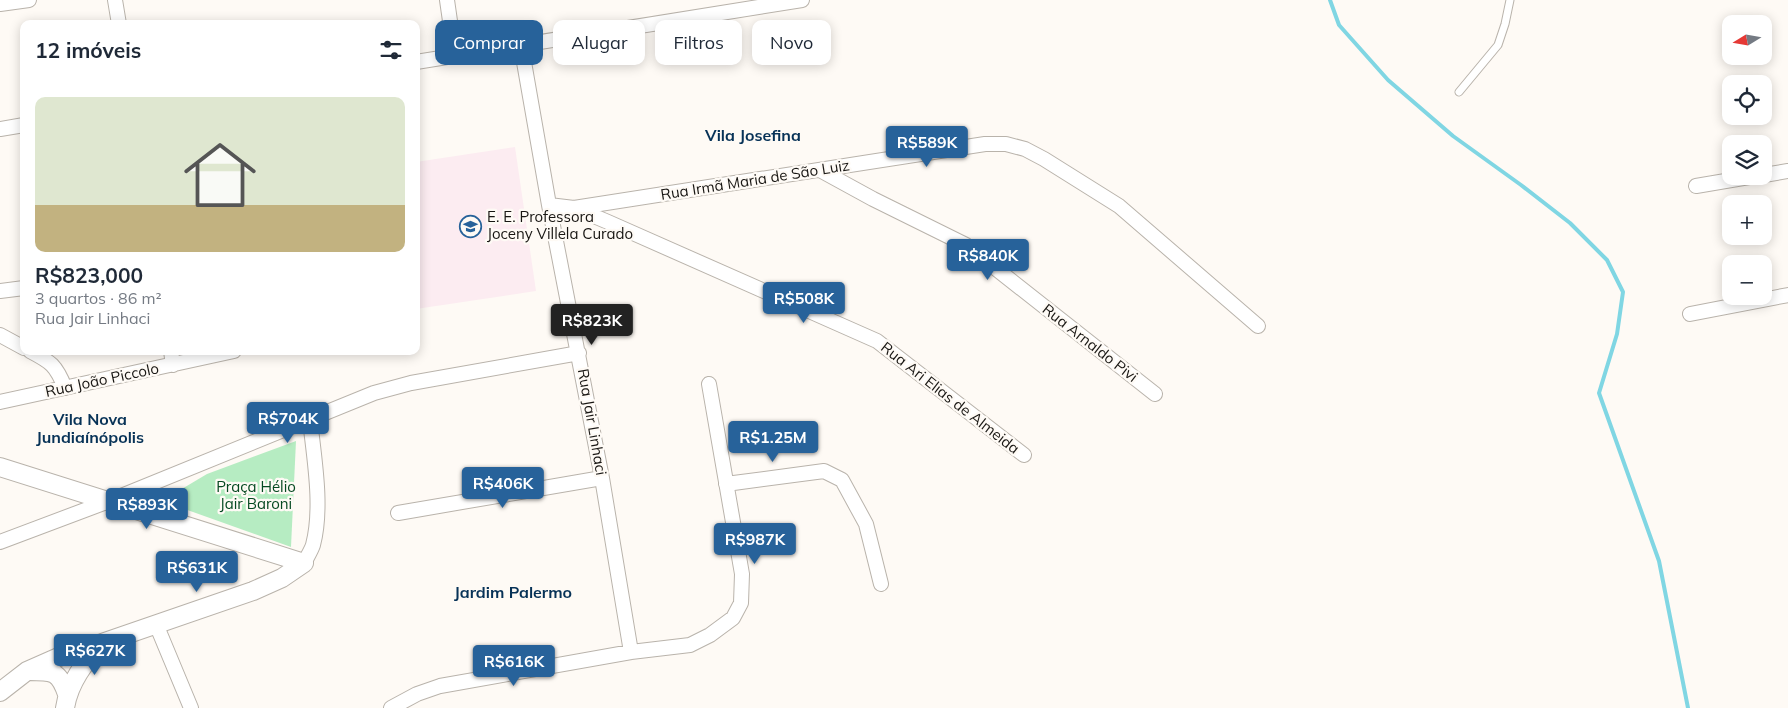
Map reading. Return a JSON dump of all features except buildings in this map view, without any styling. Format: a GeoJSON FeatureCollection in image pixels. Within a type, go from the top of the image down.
{"type":"FeatureCollection","features":[{"type":"Feature","properties":{"kind":"street"},"geometry":{"type":"LineString","coordinates":[[0,4],[29,0]]}},
{"type":"Feature","properties":{"kind":"street"},"geometry":{"type":"LineString","coordinates":[[116,0],[118,20]]}},
{"type":"Feature","properties":{"kind":"street"},"geometry":{"type":"LineString","coordinates":[[446,0],[449,20]]}},
{"type":"Feature","properties":{"kind":"street"},"geometry":{"type":"LineString","coordinates":[[543,41],[802,0]]}},
{"type":"Feature","properties":{"kind":"street"},"geometry":{"type":"LineString","coordinates":[[420,61],[435,59]]}},
{"type":"Feature","properties":{"kind":"street","name":"Rua Jair Linhaci"},"geometry":{"type":"LineString","coordinates":[[524,65],[549,205],[602,478],[631,652]]}},
{"type":"Feature","properties":{"kind":"street"},"geometry":{"type":"LineString","coordinates":[[0,129],[20,126]]}},
{"type":"Feature","properties":{"kind":"street","name":"Rua Irmã Maria de São Luiz"},"geometry":{"type":"LineString","coordinates":[[549,205],[574,208],[985,144],[1006,144],[1044,158],[1118,206],[1258,326]]}},
{"type":"Feature","properties":{"kind":"street","name":"Rua Arnaldo Pivi"},"geometry":{"type":"LineString","coordinates":[[820,170],[873,199],[966,245],[1155,394]]}},
{"type":"Feature","properties":{"kind":"street"},"geometry":{"type":"LineString","coordinates":[[1772,174],[1788,171]]}},
{"type":"Feature","properties":{"kind":"street"},"geometry":{"type":"LineString","coordinates":[[1696,186],[1722,182]]}},
{"type":"Feature","properties":{"kind":"street","name":"Rua Ari Elias de Almeida"},"geometry":{"type":"LineString","coordinates":[[574,208],[876,341],[1024,455]]}},
{"type":"Feature","properties":{"kind":"street"},"geometry":{"type":"LineString","coordinates":[[0,292],[20,289]]}},
{"type":"Feature","properties":{"kind":"street"},"geometry":{"type":"LineString","coordinates":[[1690,314],[1788,295]]}},
{"type":"Feature","properties":{"kind":"street"},"geometry":{"type":"LineString","coordinates":[[0,335],[20,346]]}},
{"type":"Feature","properties":{"kind":"street"},"geometry":{"type":"LineString","coordinates":[[0,542],[109,501],[374,393],[411,383],[579,353]]}},
{"type":"Feature","properties":{"kind":"street"},"geometry":{"type":"LineString","coordinates":[[37,355],[50,362],[60,376],[64,388]]}},
{"type":"Feature","properties":{"kind":"street","name":"Rua João Piccolo"},"geometry":{"type":"LineString","coordinates":[[0,402],[64,388],[172,358],[199,355]]}},
{"type":"Feature","properties":{"kind":"street"},"geometry":{"type":"LineString","coordinates":[[391,708],[417,694],[440,686],[631,652],[690,646],[710,635],[733,618],[741,603],[742,574],[709,384]]}},
{"type":"Feature","properties":{"kind":"street"},"geometry":{"type":"LineString","coordinates":[[0,692],[27,671],[61,656],[253,591],[282,578],[304,563],[312,548],[316,530],[317,500],[310,420]]}},
{"type":"Feature","properties":{"kind":"street"},"geometry":{"type":"LineString","coordinates":[[0,466],[304,563]]}},
{"type":"Feature","properties":{"kind":"street"},"geometry":{"type":"LineString","coordinates":[[726,484],[824,471],[842,480],[866,524],[881,584]]}},
{"type":"Feature","properties":{"kind":"street"},"geometry":{"type":"LineString","coordinates":[[398,513],[602,478]]}},
{"type":"Feature","properties":{"kind":"street"},"geometry":{"type":"LineString","coordinates":[[156,624],[191,708]]}},
{"type":"Feature","properties":{"kind":"street"},"geometry":{"type":"LineString","coordinates":[[66,701],[76,676],[102,643]]}},
{"type":"Feature","properties":{"kind":"street"},"geometry":{"type":"LineString","coordinates":[[27,671],[53,672],[58,675],[63,682],[66,701]]}},
{"type":"Feature","properties":{"kind":"lane"},"geometry":{"type":"LineString","coordinates":[[1459,92],[1498,45],[1510,0]]}},
{"type":"Feature","properties":{"kind":"shaded area","name":"E. E. Professora Joceny Villela Curado"},"geometry":{"type":"Polygon","coordinates":[[[515,147],[536,291],[420,308],[420,161],[515,147]]]}},
{"type":"Feature","properties":{"kind":"green space","name":"Praça Hélio Jair Baroni"},"geometry":{"type":"Polygon","coordinates":[[[296,441],[291,547],[179,507],[170,496],[207,474],[296,441]]]}},
{"type":"Feature","properties":{"kind":"waterway"},"geometry":{"type":"LineString","coordinates":[[1330,0],[1339,25],[1388,80],[1453,136],[1570,223],[1607,260],[1623,292],[1617,334],[1599,393],[1659,561],[1688,708]]}},
{"type":"Feature","properties":{"kind":"place","name":"E. E. Professora Joceny Villela Curado"},"geometry":{"type":"Point","coordinates":[471,226]}},
{"type":"Feature","properties":{"kind":"district","name":"Vila Josefina"},"geometry":{"type":"Point","coordinates":[753,135]}},
{"type":"Feature","properties":{"kind":"district","name":"Vila Nova Jundiaínópolis"},"geometry":{"type":"Point","coordinates":[90,428]}},
{"type":"Feature","properties":{"kind":"district","name":"Jardim Palermo"},"geometry":{"type":"Point","coordinates":[513,592]}}]}
